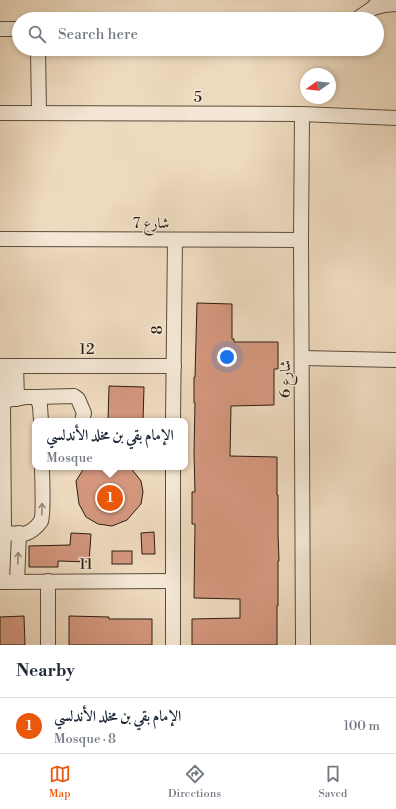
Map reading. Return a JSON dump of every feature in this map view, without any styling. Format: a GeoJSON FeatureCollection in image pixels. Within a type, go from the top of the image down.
{"type":"FeatureCollection","features":[{"type":"Feature","properties":{"kind":"street"},"geometry":{"type":"LineString","coordinates":[[366,12],[376,4],[396,4]]}},
{"type":"Feature","properties":{"kind":"street"},"geometry":{"type":"LineString","coordinates":[[0,29],[12,29]]}},
{"type":"Feature","properties":{"kind":"street"},"geometry":{"type":"LineString","coordinates":[[38,56],[38,113]]}},
{"type":"Feature","properties":{"kind":"street","name":"5"},"geometry":{"type":"LineString","coordinates":[[0,113],[302,114],[396,118]]}},
{"type":"Feature","properties":{"kind":"street","name":"شارع 6"},"geometry":{"type":"LineString","coordinates":[[302,114],[301,240],[303,645]]}},
{"type":"Feature","properties":{"kind":"street","name":"شارع 7"},"geometry":{"type":"LineString","coordinates":[[0,239],[301,240]]}},
{"type":"Feature","properties":{"kind":"street","name":"8"},"geometry":{"type":"LineString","coordinates":[[174,418],[175,240]]}},
{"type":"Feature","properties":{"kind":"street"},"geometry":{"type":"LineString","coordinates":[[302,358],[396,360]]}},
{"type":"Feature","properties":{"kind":"street"},"geometry":{"type":"LineString","coordinates":[[7,366],[12,399]]}},
{"type":"Feature","properties":{"kind":"street","name":"12"},"geometry":{"type":"LineString","coordinates":[[7,366],[174,366]]}},
{"type":"Feature","properties":{"kind":"street"},"geometry":{"type":"LineString","coordinates":[[1,582],[4,533],[2,405],[12,399],[74,396],[78,399],[84,413],[83,418]]}},
{"type":"Feature","properties":{"kind":"street"},"geometry":{"type":"LineString","coordinates":[[37,397],[40,406],[41,418]]}},
{"type":"Feature","properties":{"kind":"street"},"geometry":{"type":"LineString","coordinates":[[4,533],[24,534],[30,532],[41,520],[42,470]]}},
{"type":"Feature","properties":{"kind":"street"},"geometry":{"type":"LineString","coordinates":[[173,470],[173,645]]}},
{"type":"Feature","properties":{"kind":"street"},"geometry":{"type":"LineString","coordinates":[[17,582],[18,533]]}},
{"type":"Feature","properties":{"kind":"street","name":"11"},"geometry":{"type":"LineString","coordinates":[[1,582],[172,581]]}},
{"type":"Feature","properties":{"kind":"street"},"geometry":{"type":"LineString","coordinates":[[48,582],[48,645]]}},
{"type":"Feature","properties":{"kind":"building"},"geometry":{"type":"Polygon","coordinates":[[[197,303],[232,304],[232,339],[234,339],[234,342],[278,342],[278,369],[274,369],[274,405],[231,406],[230,456],[277,457],[279,561],[277,645],[192,645],[192,619],[240,618],[240,599],[194,598],[195,524],[192,524],[192,492],[195,492],[194,377],[197,303]]]}},
{"type":"Feature","properties":{"kind":"building"},"geometry":{"type":"Polygon","coordinates":[[[109,386],[144,387],[143,418],[108,418],[109,386]]]}},
{"type":"Feature","properties":{"kind":"building"},"geometry":{"type":"Polygon","coordinates":[[[83,470],[132,470],[141,481],[143,492],[141,504],[127,520],[112,526],[98,524],[86,517],[79,504],[76,481],[83,470]]]}},
{"type":"Feature","properties":{"kind":"building"},"geometry":{"type":"Polygon","coordinates":[[[154,532],[155,554],[142,554],[141,533],[154,532]]]}},
{"type":"Feature","properties":{"kind":"building"},"geometry":{"type":"Polygon","coordinates":[[[71,533],[91,534],[89,562],[58,561],[58,567],[29,567],[29,546],[70,545],[71,533]]]}},
{"type":"Feature","properties":{"kind":"building"},"geometry":{"type":"Polygon","coordinates":[[[112,551],[132,551],[132,564],[112,564],[112,551]]]}},
{"type":"Feature","properties":{"kind":"building"},"geometry":{"type":"Polygon","coordinates":[[[24,616],[25,645],[0,645],[0,617],[24,616]]]}},
{"type":"Feature","properties":{"kind":"building"},"geometry":{"type":"Polygon","coordinates":[[[69,616],[109,617],[109,619],[152,619],[152,645],[69,645],[69,616]]]}},
{"type":"Feature","properties":{"kind":"place","name":"الإمام بقي بن مخلد الأندلسي"},"geometry":{"type":"Point","coordinates":[110,498]}}]}
